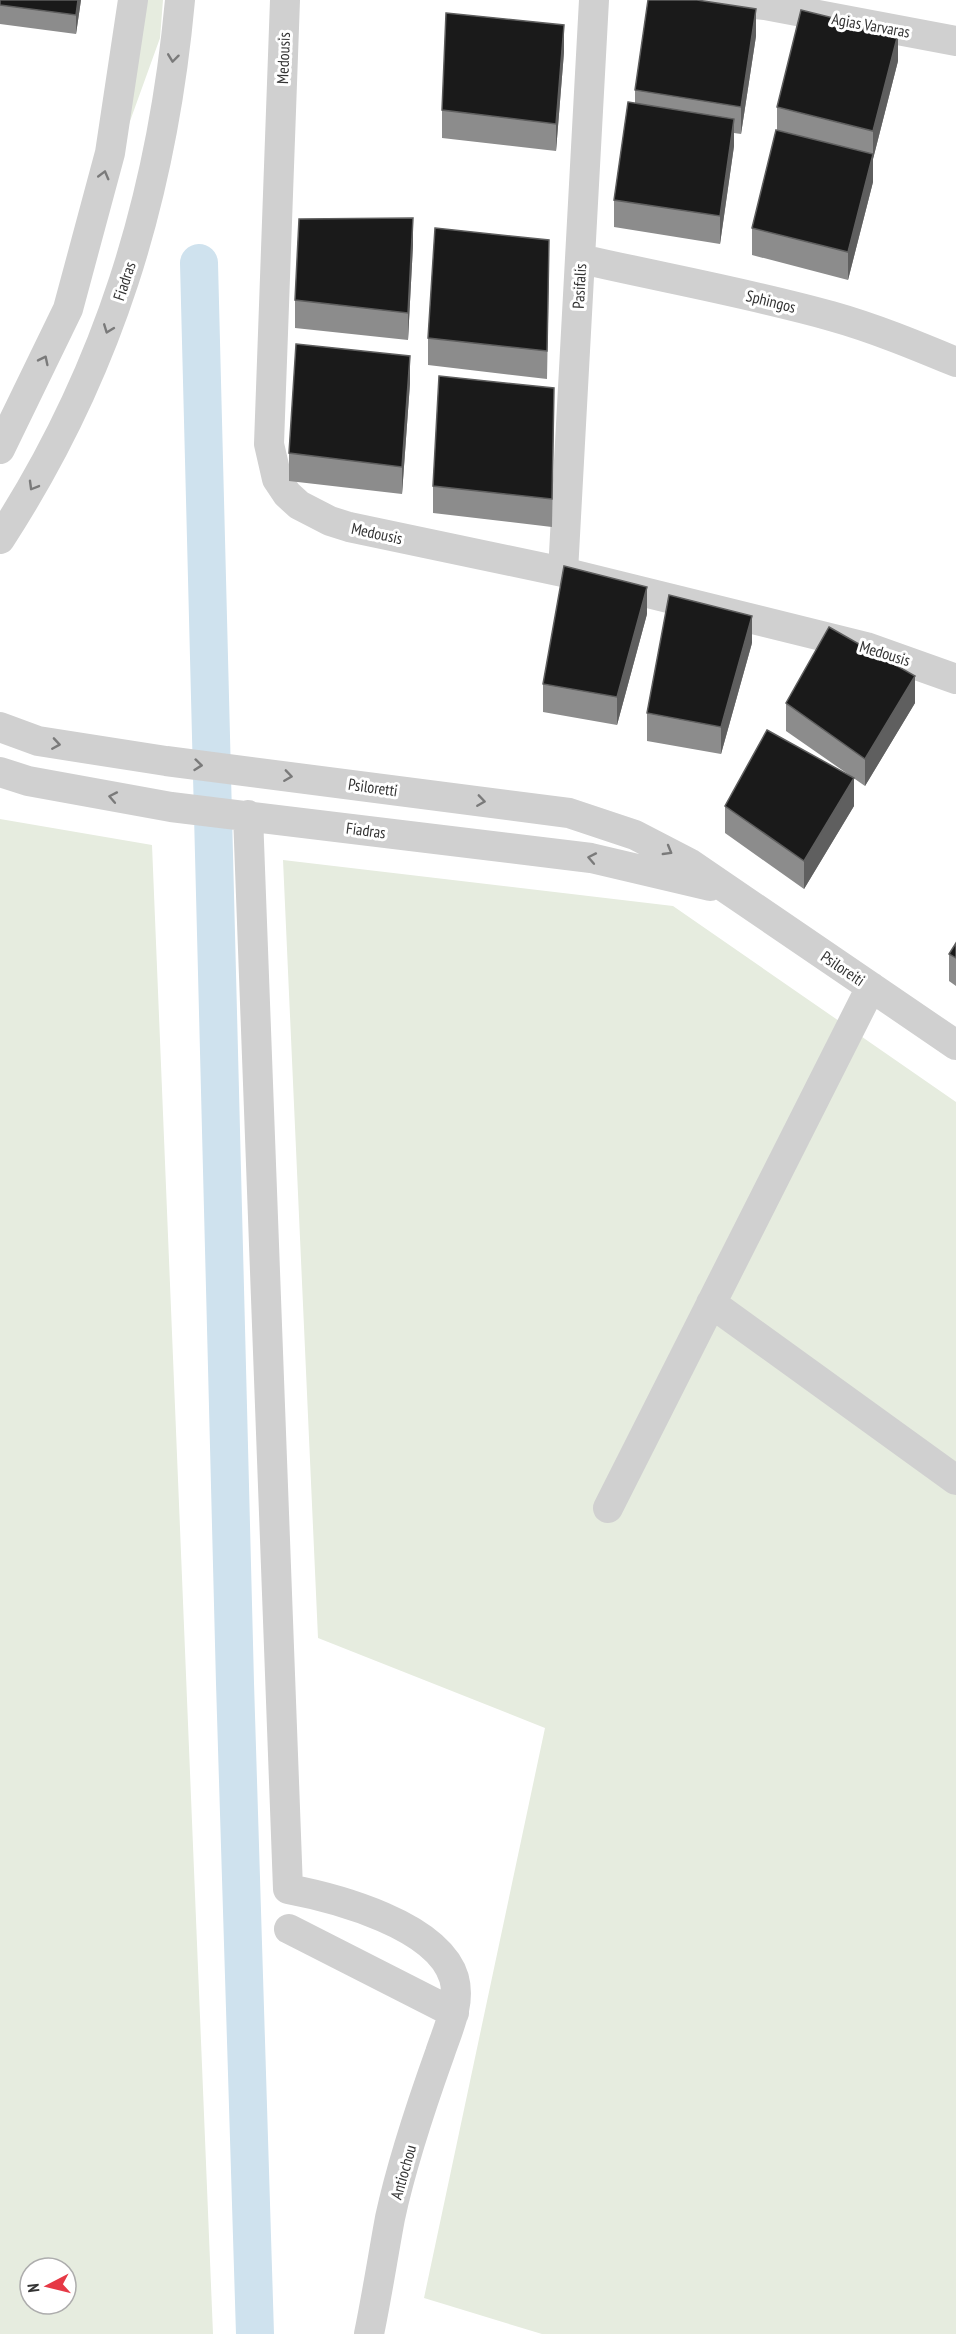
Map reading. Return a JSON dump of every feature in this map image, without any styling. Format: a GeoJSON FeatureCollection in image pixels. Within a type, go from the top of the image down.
{"type":"FeatureCollection","features":[{"type":"Feature","properties":{"kind":"street"},"geometry":{"type":"LineString","coordinates":[[0,449],[68,309],[110,153],[133,0]]}},
{"type":"Feature","properties":{"kind":"street","name":"Fiadras"},"geometry":{"type":"LineString","coordinates":[[0,539],[18,513],[61,435],[88,379],[108,329],[142,222],[153,177],[170,87],[180,0]]}},
{"type":"Feature","properties":{"kind":"street","name":"Medousis"},"geometry":{"type":"LineString","coordinates":[[285,0],[269,444],[277,479],[287,494],[299,505],[330,521],[349,527],[563,572],[866,646],[956,679]]}},
{"type":"Feature","properties":{"kind":"street","name":"Pasifalis"},"geometry":{"type":"LineString","coordinates":[[563,572],[594,0]]}},
{"type":"Feature","properties":{"kind":"street","name":"Agias Varvaras"},"geometry":{"type":"LineString","coordinates":[[715,0],[765,5],[956,41]]}},
{"type":"Feature","properties":{"kind":"street","name":"Sphingos"},"geometry":{"type":"LineString","coordinates":[[581,259],[831,316],[878,331],[956,362]]}},
{"type":"Feature","properties":{"kind":"street"},"geometry":{"type":"LineString","coordinates":[[18,413],[61,435]]}},
{"type":"Feature","properties":{"kind":"street","name":"Psiloretti"},"geometry":{"type":"LineString","coordinates":[[0,728],[38,741],[166,761],[569,813],[601,822],[660,846],[730,891]]}},
{"type":"Feature","properties":{"kind":"street","name":"Fiadras"},"geometry":{"type":"LineString","coordinates":[[0,772],[28,781],[171,807],[591,858],[730,891]]}},
{"type":"Feature","properties":{"kind":"street","name":"Antiochou"},"geometry":{"type":"LineString","coordinates":[[239,814],[288,1889],[324,1896],[372,1912],[420,1937],[448,1964],[454,1979],[456,1997],[454,2013],[424,2099],[393,2207],[374,2333]]}},
{"type":"Feature","properties":{"kind":"street","name":"Psiloreiti"},"geometry":{"type":"LineString","coordinates":[[730,891],[956,1045]]}},
{"type":"Feature","properties":{"kind":"street"},"geometry":{"type":"LineString","coordinates":[[608,1508],[870,987]]}},
{"type":"Feature","properties":{"kind":"street"},"geometry":{"type":"LineString","coordinates":[[711,1303],[956,1480]]}},
{"type":"Feature","properties":{"kind":"street"},"geometry":{"type":"LineString","coordinates":[[289,1929],[454,2013]]}},
{"type":"Feature","properties":{"kind":"shaded area"},"geometry":{"type":"Polygon","coordinates":[[[138,0],[163,0],[160,38],[125,135],[138,0]]]}},
{"type":"Feature","properties":{"kind":"shaded area"},"geometry":{"type":"Polygon","coordinates":[[[0,819],[152,845],[213,2334],[0,2334],[0,819]]]}},
{"type":"Feature","properties":{"kind":"shaded area"},"geometry":{"type":"Polygon","coordinates":[[[283,860],[673,906],[956,1102],[956,2334],[542,2334],[424,2298],[545,1728],[318,1638],[283,860]]]}},
{"type":"Feature","properties":{"kind":"building"},"geometry":{"type":"Polygon","coordinates":[[[0,0],[78,0],[76,15],[0,5],[0,0]]]}},
{"type":"Feature","properties":{"kind":"building"},"geometry":{"type":"Polygon","coordinates":[[[648,0],[697,0],[756,9],[741,107],[635,90],[648,0]]]}},
{"type":"Feature","properties":{"kind":"building"},"geometry":{"type":"Polygon","coordinates":[[[801,10],[898,34],[873,131],[777,107],[801,10]]]}},
{"type":"Feature","properties":{"kind":"building"},"geometry":{"type":"Polygon","coordinates":[[[446,13],[564,25],[556,124],[442,110],[446,13]]]}},
{"type":"Feature","properties":{"kind":"building"},"geometry":{"type":"Polygon","coordinates":[[[628,102],[734,119],[720,216],[614,200],[628,102]]]}},
{"type":"Feature","properties":{"kind":"building"},"geometry":{"type":"Polygon","coordinates":[[[776,130],[873,154],[848,252],[752,228],[776,130]]]}},
{"type":"Feature","properties":{"kind":"building"},"geometry":{"type":"Polygon","coordinates":[[[413,218],[408,313],[295,300],[299,219],[413,218]]]}},
{"type":"Feature","properties":{"kind":"building"},"geometry":{"type":"Polygon","coordinates":[[[435,228],[549,240],[547,351],[428,338],[435,228]]]}},
{"type":"Feature","properties":{"kind":"building"},"geometry":{"type":"Polygon","coordinates":[[[296,344],[410,356],[402,467],[289,453],[296,344]]]}},
{"type":"Feature","properties":{"kind":"building"},"geometry":{"type":"Polygon","coordinates":[[[439,376],[554,388],[552,499],[433,486],[439,376]]]}},
{"type":"Feature","properties":{"kind":"building"},"geometry":{"type":"Polygon","coordinates":[[[564,566],[647,587],[617,697],[543,684],[564,566]]]}},
{"type":"Feature","properties":{"kind":"building"},"geometry":{"type":"Polygon","coordinates":[[[669,595],[752,616],[721,727],[647,713],[669,595]]]}},
{"type":"Feature","properties":{"kind":"building"},"geometry":{"type":"Polygon","coordinates":[[[829,627],[915,676],[865,759],[786,703],[829,627]]]}},
{"type":"Feature","properties":{"kind":"building"},"geometry":{"type":"Polygon","coordinates":[[[767,730],[854,778],[804,861],[725,806],[767,730]]]}},
{"type":"Feature","properties":{"kind":"building"},"geometry":{"type":"Polygon","coordinates":[[[956,943],[956,958],[949,954],[956,943]]]}},
{"type":"Feature","properties":{"kind":"waterway"},"geometry":{"type":"LineString","coordinates":[[199,263],[235,1683],[255,2334]]}}]}
